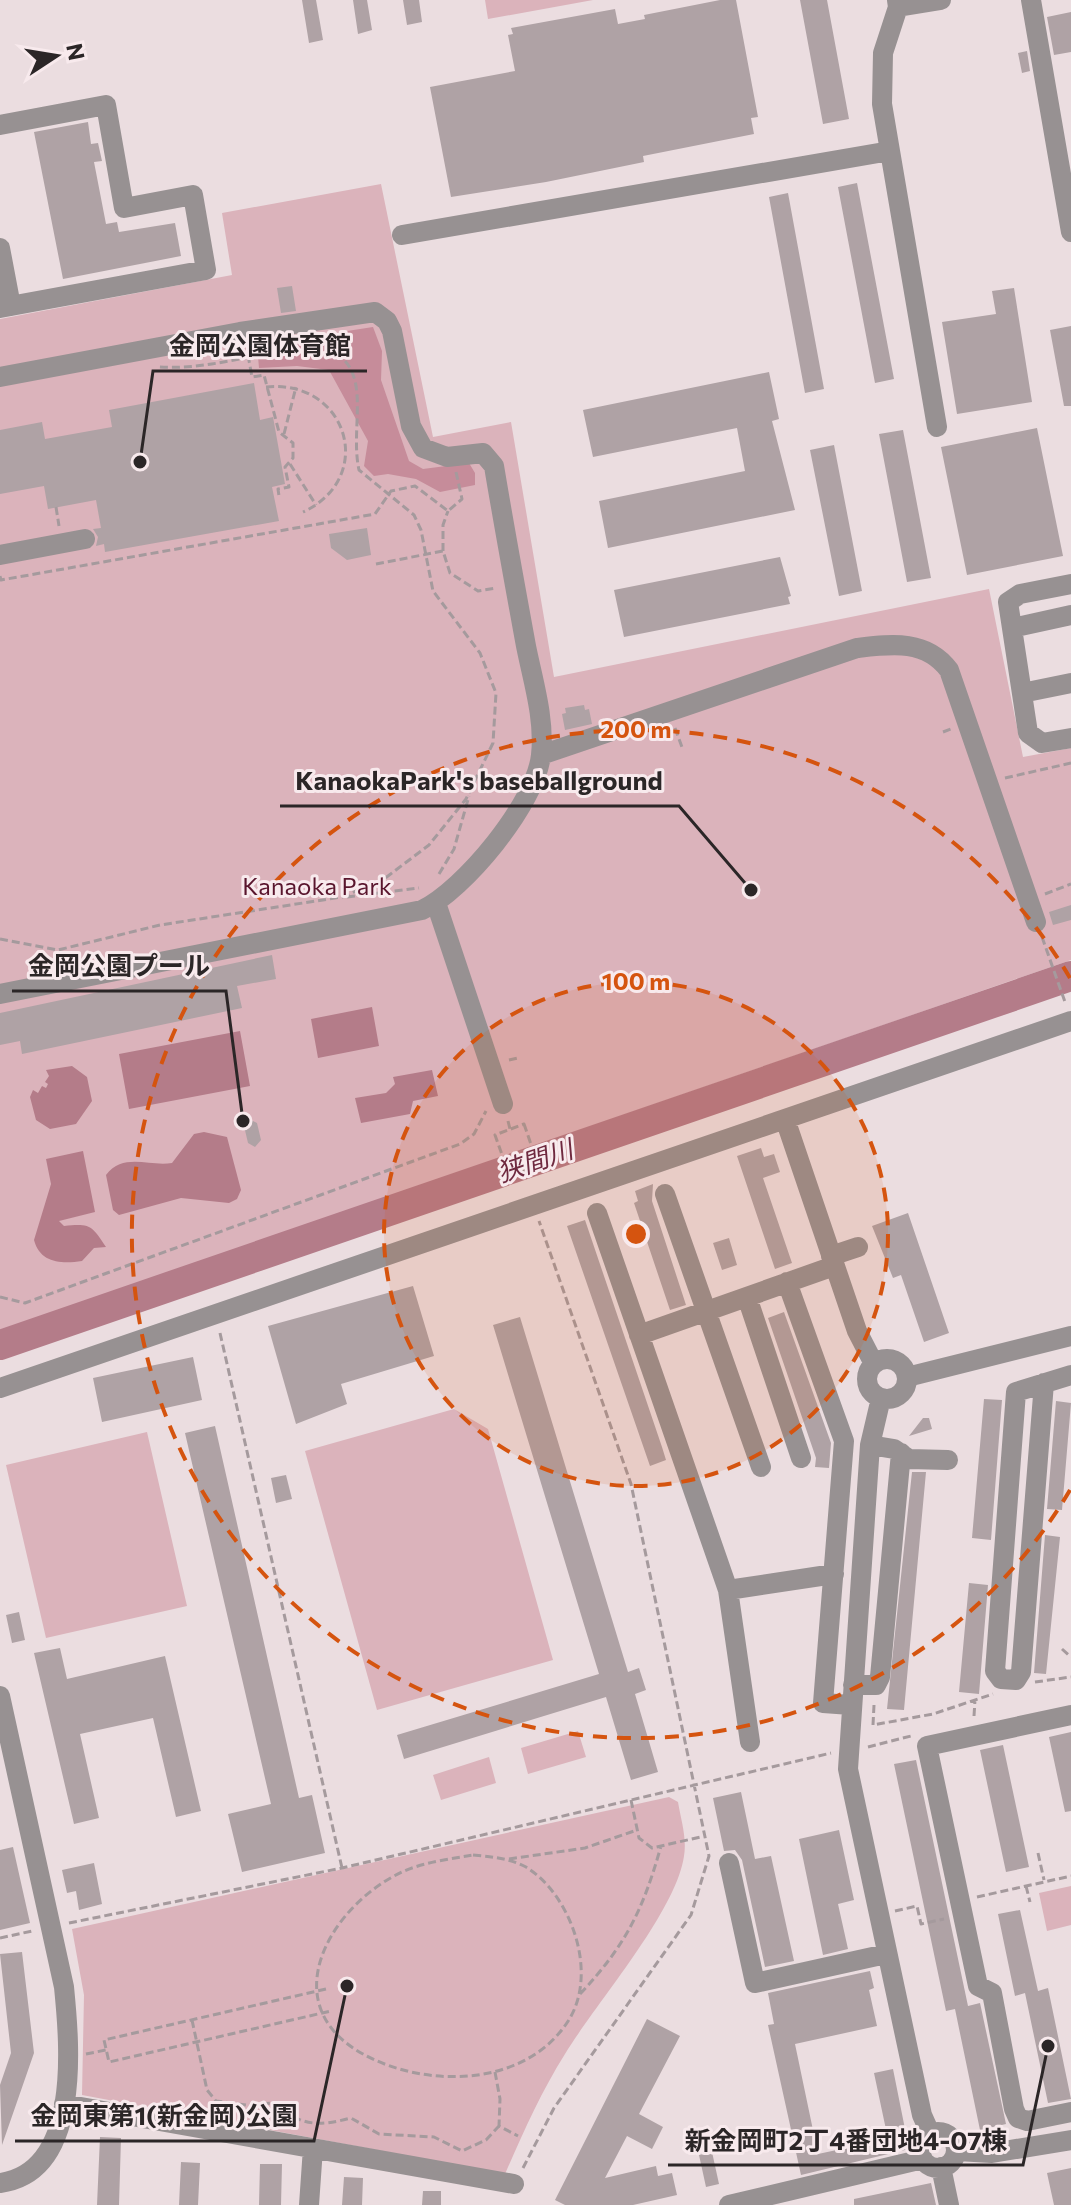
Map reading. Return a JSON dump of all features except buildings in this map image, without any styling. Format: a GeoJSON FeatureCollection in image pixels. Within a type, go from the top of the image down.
{"type":"FeatureCollection","features":[{"type":"Feature","properties":{"kind":"street"},"geometry":{"type":"LineString","coordinates":[[937,427],[882,104],[883,53],[898,4],[941,0]]}},
{"type":"Feature","properties":{"kind":"street"},"geometry":{"type":"LineString","coordinates":[[1031,0],[1071,232]]}},
{"type":"Feature","properties":{"kind":"street"},"geometry":{"type":"LineString","coordinates":[[0,125],[106,105],[124,208],[193,195],[206,270],[5,307],[0,248]]}},
{"type":"Feature","properties":{"kind":"street"},"geometry":{"type":"LineString","coordinates":[[402,235],[890,151]]}},
{"type":"Feature","properties":{"kind":"street"},"geometry":{"type":"LineString","coordinates":[[0,377],[240,332],[375,312],[387,321],[392,331],[411,426],[423,448],[447,457],[483,453],[490,457],[494,466],[539,713],[541,755],[533,780],[495,847],[433,896],[422,910],[0,994]]}},
{"type":"Feature","properties":{"kind":"street"},"geometry":{"type":"LineString","coordinates":[[0,555],[85,539]]}},
{"type":"Feature","properties":{"kind":"street"},"geometry":{"type":"LineString","coordinates":[[1071,584],[1020,594],[1008,602],[1028,733],[1042,743],[1071,738]]}},
{"type":"Feature","properties":{"kind":"street"},"geometry":{"type":"LineString","coordinates":[[1012,628],[1071,615]]}},
{"type":"Feature","properties":{"kind":"street"},"geometry":{"type":"LineString","coordinates":[[541,755],[857,648],[896,643],[912,647],[940,658],[949,670],[1036,922]]}},
{"type":"Feature","properties":{"kind":"street"},"geometry":{"type":"LineString","coordinates":[[1022,693],[1071,683]]}},
{"type":"Feature","properties":{"kind":"street"},"geometry":{"type":"LineString","coordinates":[[433,896],[503,1104]]}},
{"type":"Feature","properties":{"kind":"street"},"geometry":{"type":"LineString","coordinates":[[0,1388],[785,1119],[1068,1011]]}},
{"type":"Feature","properties":{"kind":"street"},"geometry":{"type":"LineString","coordinates":[[785,1119],[862,1345],[874,1364]]}},
{"type":"Feature","properties":{"kind":"street"},"geometry":{"type":"LineString","coordinates":[[665,1194],[761,1467]]}},
{"type":"Feature","properties":{"kind":"street"},"geometry":{"type":"LineString","coordinates":[[597,1213],[728,1590],[750,1742]]}},
{"type":"Feature","properties":{"kind":"street"},"geometry":{"type":"LineString","coordinates":[[639,1335],[787,1282],[858,1247]]}},
{"type":"Feature","properties":{"kind":"street"},"geometry":{"type":"LineString","coordinates":[[787,1282],[844,1441],[823,1703],[876,1685],[880,1677],[901,1453]]}},
{"type":"Feature","properties":{"kind":"street"},"geometry":{"type":"LineString","coordinates":[[747,1297],[801,1458]]}},
{"type":"Feature","properties":{"kind":"street"},"geometry":{"type":"LineString","coordinates":[[907,1377],[1071,1336]]}},
{"type":"Feature","properties":{"kind":"street"},"geometry":{"type":"LineString","coordinates":[[1018,1676],[1057,1379],[1047,1342]]}},
{"type":"Feature","properties":{"kind":"street"},"geometry":{"type":"LineString","coordinates":[[881,1398],[868,1383],[874,1364],[885,1359],[897,1361],[907,1377]]}},
{"type":"Feature","properties":{"kind":"street"},"geometry":{"type":"LineString","coordinates":[[881,1398],[900,1395],[907,1377]]}},
{"type":"Feature","properties":{"kind":"street"},"geometry":{"type":"LineString","coordinates":[[881,1398],[870,1445],[848,1769],[922,2115],[930,2133]]}},
{"type":"Feature","properties":{"kind":"street"},"geometry":{"type":"LineString","coordinates":[[870,1445],[901,1453],[909,1459],[948,1460]]}},
{"type":"Feature","properties":{"kind":"street"},"geometry":{"type":"LineString","coordinates":[[728,1590],[834,1568],[861,1567]]}},
{"type":"Feature","properties":{"kind":"street"},"geometry":{"type":"LineString","coordinates":[[0,1696],[10,1789],[64,1987],[68,2020],[64,2104],[59,2133],[48,2155],[31,2171],[13,2181],[0,2183]]}},
{"type":"Feature","properties":{"kind":"street"},"geometry":{"type":"LineString","coordinates":[[1071,1715],[927,1746],[978,1986],[992,1993],[1018,2118],[1027,2121],[1071,2112]]}},
{"type":"Feature","properties":{"kind":"street"},"geometry":{"type":"LineString","coordinates":[[729,1863],[755,1983],[886,1954]]}},
{"type":"Feature","properties":{"kind":"street"},"geometry":{"type":"LineString","coordinates":[[64,2104],[514,2184]]}},
{"type":"Feature","properties":{"kind":"street"},"geometry":{"type":"LineString","coordinates":[[729,2205],[932,2163],[950,2164],[957,2151],[955,2142],[947,2133],[930,2133]]}},
{"type":"Feature","properties":{"kind":"street"},"geometry":{"type":"LineString","coordinates":[[930,2133],[921,2144],[949,2205]]}},
{"type":"Feature","properties":{"kind":"street"},"geometry":{"type":"LineString","coordinates":[[957,2151],[992,2153],[1071,2140]]}},
{"type":"Feature","properties":{"kind":"street"},"geometry":{"type":"LineString","coordinates":[[309,2205],[313,2148]]}},
{"type":"Feature","properties":{"kind":"path"},"geometry":{"type":"LineString","coordinates":[[148,366],[195,369],[309,344],[324,346],[344,358],[356,379],[355,441],[359,470],[414,515],[433,591],[480,653],[496,693],[493,743],[469,792],[429,845],[384,879],[342,897]]}},
{"type":"Feature","properties":{"kind":"path"},"geometry":{"type":"LineString","coordinates":[[248,355],[252,377],[264,375],[271,413],[275,412],[279,432],[293,443],[295,453],[285,467],[289,487],[278,489],[279,496]]}},
{"type":"Feature","properties":{"kind":"path"},"geometry":{"type":"LineString","coordinates":[[266,387],[296,387],[310,392],[327,405],[338,421],[345,443],[341,474],[334,488],[316,505],[303,512]]}},
{"type":"Feature","properties":{"kind":"path"},"geometry":{"type":"LineString","coordinates":[[284,434],[296,387]]}},
{"type":"Feature","properties":{"kind":"path"},"geometry":{"type":"LineString","coordinates":[[345,443],[355,441]]}},
{"type":"Feature","properties":{"kind":"path"},"geometry":{"type":"LineString","coordinates":[[290,464],[316,505]]}},
{"type":"Feature","properties":{"kind":"path"},"geometry":{"type":"LineString","coordinates":[[0,579],[375,514],[391,491],[415,486],[448,511]]}},
{"type":"Feature","properties":{"kind":"path"},"geometry":{"type":"LineString","coordinates":[[459,493],[462,499],[448,511],[443,525],[443,551],[450,573],[478,591],[495,588]]}},
{"type":"Feature","properties":{"kind":"path"},"geometry":{"type":"LineString","coordinates":[[56,507],[60,526]]}},
{"type":"Feature","properties":{"kind":"path"},"geometry":{"type":"LineString","coordinates":[[376,564],[443,551]]}},
{"type":"Feature","properties":{"kind":"path"},"geometry":{"type":"LineString","coordinates":[[670,713],[683,750]]}},
{"type":"Feature","properties":{"kind":"path"},"geometry":{"type":"LineString","coordinates":[[986,783],[1071,763]]}},
{"type":"Feature","properties":{"kind":"path"},"geometry":{"type":"LineString","coordinates":[[439,875],[454,849],[469,792]]}},
{"type":"Feature","properties":{"kind":"path"},"geometry":{"type":"LineString","coordinates":[[1028,900],[1071,884]]}},
{"type":"Feature","properties":{"kind":"path"},"geometry":{"type":"LineString","coordinates":[[0,939],[58,950],[160,925],[342,897],[433,896]]}},
{"type":"Feature","properties":{"kind":"path"},"geometry":{"type":"LineString","coordinates":[[1050,958],[1068,1011]]}},
{"type":"Feature","properties":{"kind":"path"},"geometry":{"type":"LineString","coordinates":[[0,1297],[25,1303],[460,1144],[474,1134],[483,1112],[503,1104]]}},
{"type":"Feature","properties":{"kind":"path"},"geometry":{"type":"LineString","coordinates":[[524,1124],[534,1153],[520,1158],[505,1163],[495,1135],[524,1124]]}},
{"type":"Feature","properties":{"kind":"path"},"geometry":{"type":"LineString","coordinates":[[520,1158],[526,1180]]}},
{"type":"Feature","properties":{"kind":"path"},"geometry":{"type":"LineString","coordinates":[[514,2184],[554,2108],[691,1915],[709,1856],[631,1484],[538,1218]]}},
{"type":"Feature","properties":{"kind":"path"},"geometry":{"type":"LineString","coordinates":[[216,1313],[342,1868]]}},
{"type":"Feature","properties":{"kind":"path"},"geometry":{"type":"LineString","coordinates":[[1062,1649],[1071,1657]]}},
{"type":"Feature","properties":{"kind":"path"},"geometry":{"type":"LineString","coordinates":[[1018,1676],[1023,1683],[1071,1677]]}},
{"type":"Feature","properties":{"kind":"path"},"geometry":{"type":"LineString","coordinates":[[876,1685],[873,1725],[933,1714],[994,1694]]}},
{"type":"Feature","properties":{"kind":"path"},"geometry":{"type":"LineString","coordinates":[[974,1721],[975,1700]]}},
{"type":"Feature","properties":{"kind":"path"},"geometry":{"type":"LineString","coordinates":[[66,1924],[342,1868],[833,1752]]}},
{"type":"Feature","properties":{"kind":"path"},"geometry":{"type":"LineString","coordinates":[[631,1800],[639,1838],[652,1848],[705,1836]]}},
{"type":"Feature","properties":{"kind":"path"},"geometry":{"type":"LineString","coordinates":[[508,1859],[527,1868],[553,1889],[569,1916],[577,1953],[578,1996],[570,2018],[536,2053],[495,2072],[445,2077],[399,2070],[341,2040],[322,2013],[317,1991],[317,1967],[328,1938],[345,1916],[375,1890],[402,1872],[435,1861],[473,1855],[508,1859],[585,1848],[637,1830]]}},
{"type":"Feature","properties":{"kind":"path"},"geometry":{"type":"LineString","coordinates":[[578,1996],[611,1961],[645,1903],[661,1846]]}},
{"type":"Feature","properties":{"kind":"path"},"geometry":{"type":"LineString","coordinates":[[1038,1853],[1044,1882]]}},
{"type":"Feature","properties":{"kind":"path"},"geometry":{"type":"LineString","coordinates":[[892,1912],[917,1906],[921,1924],[1026,1886],[1071,1876]]}},
{"type":"Feature","properties":{"kind":"path"},"geometry":{"type":"LineString","coordinates":[[1026,1886],[1030,1902]]}},
{"type":"Feature","properties":{"kind":"path"},"geometry":{"type":"LineString","coordinates":[[0,1938],[39,1930]]}},
{"type":"Feature","properties":{"kind":"path"},"geometry":{"type":"LineString","coordinates":[[326,1989],[104,2040],[106,2050],[109,2062],[331,2011]]}},
{"type":"Feature","properties":{"kind":"path"},"geometry":{"type":"LineString","coordinates":[[192,2020],[207,2090],[216,2101],[246,2105],[274,2103],[295,2120],[326,2125],[351,2118],[379,2134],[434,2137],[462,2151],[486,2140],[499,2126],[500,2099],[495,2072]]}},
{"type":"Feature","properties":{"kind":"path"},"geometry":{"type":"LineString","coordinates":[[79,2056],[106,2050]]}},
{"type":"Feature","properties":{"kind":"path"},"geometry":{"type":"LineString","coordinates":[[499,2126],[518,2136]]}},
{"type":"Feature","properties":{"kind":"green space"},"geometry":{"type":"Polygon","coordinates":[[[485,0],[593,0],[488,19],[485,0]]]}},
{"type":"Feature","properties":{"kind":"green space","name":"Kanaoka Park"},"geometry":{"type":"Polygon","coordinates":[[[381,184],[433,437],[511,422],[554,677],[989,589],[1023,757],[1071,748],[1071,960],[0,1331],[0,319],[232,275],[222,213],[381,184]]]}},
{"type":"Feature","properties":{"kind":"green space"},"geometry":{"type":"Polygon","coordinates":[[[454,1409],[488,1429],[553,1660],[377,1710],[305,1451],[454,1409]]]}},
{"type":"Feature","properties":{"kind":"green space"},"geometry":{"type":"Polygon","coordinates":[[[147,1432],[187,1606],[46,1638],[6,1465],[147,1432]]]}},
{"type":"Feature","properties":{"kind":"green space"},"geometry":{"type":"Polygon","coordinates":[[[578,1731],[586,1757],[528,1774],[521,1748],[578,1731]]]}},
{"type":"Feature","properties":{"kind":"green space"},"geometry":{"type":"Polygon","coordinates":[[[489,1757],[496,1783],[441,1800],[433,1775],[489,1757]]]}},
{"type":"Feature","properties":{"kind":"green space"},"geometry":{"type":"Polygon","coordinates":[[[669,1797],[678,1802],[684,1836],[684,1856],[678,1878],[651,1930],[556,2068],[505,2174],[82,2095],[84,1995],[72,1929],[669,1797]]]}},
{"type":"Feature","properties":{"kind":"green space"},"geometry":{"type":"Polygon","coordinates":[[[1071,1886],[1071,1925],[1047,1931],[1039,1893],[1071,1886]]]}},
{"type":"Feature","properties":{"kind":"shaded area"},"geometry":{"type":"Polygon","coordinates":[[[373,327],[382,351],[381,380],[409,461],[423,469],[469,463],[475,473],[475,485],[440,492],[416,479],[388,474],[374,476],[364,466],[368,441],[329,370],[297,366],[259,368],[257,345],[373,327]]]}},
{"type":"Feature","properties":{"kind":"shaded area"},"geometry":{"type":"Polygon","coordinates":[[[372,1007],[379,1046],[318,1058],[311,1019],[372,1007]]]}},
{"type":"Feature","properties":{"kind":"shaded area"},"geometry":{"type":"Polygon","coordinates":[[[240,1031],[250,1086],[129,1109],[119,1054],[240,1031]]]}},
{"type":"Feature","properties":{"kind":"shaded area"},"geometry":{"type":"Polygon","coordinates":[[[72,1066],[87,1077],[92,1101],[76,1124],[50,1129],[36,1120],[30,1097],[33,1090],[38,1093],[42,1086],[46,1088],[48,1084],[45,1082],[49,1076],[46,1070],[72,1066]]]}},
{"type":"Feature","properties":{"kind":"shaded area"},"geometry":{"type":"Polygon","coordinates":[[[432,1070],[438,1096],[413,1101],[410,1114],[361,1123],[355,1098],[386,1093],[395,1084],[393,1077],[432,1070]]]}},
{"type":"Feature","properties":{"kind":"shaded area"},"geometry":{"type":"Polygon","coordinates":[[[204,1132],[227,1137],[241,1190],[237,1199],[229,1203],[181,1198],[119,1215],[113,1210],[106,1175],[113,1168],[129,1162],[172,1163],[194,1134],[204,1132]]]}},
{"type":"Feature","properties":{"kind":"shaded area"},"geometry":{"type":"Polygon","coordinates":[[[83,1151],[95,1212],[59,1221],[64,1226],[90,1228],[106,1247],[94,1248],[82,1261],[52,1260],[41,1253],[34,1240],[51,1184],[46,1159],[83,1151]]]}},
{"type":"Feature","properties":{"kind":"waterway","name":"狭間川"},"geometry":{"type":"LineString","coordinates":[[0,1345],[1071,976]]}},
{"type":"Feature","properties":{"kind":"place","name":"金岡公園体育館"},"geometry":{"type":"Point","coordinates":[140,462]}},
{"type":"Feature","properties":{"kind":"place","name":"KanaokaPark's baseballground"},"geometry":{"type":"Point","coordinates":[751,890]}},
{"type":"Feature","properties":{"kind":"place","name":"金岡公園プール"},"geometry":{"type":"Point","coordinates":[243,1121]}},
{"type":"Feature","properties":{"kind":"place","name":"金岡東第1(新金岡)公園"},"geometry":{"type":"Point","coordinates":[347,1986]}},
{"type":"Feature","properties":{"kind":"place","name":"新金岡町2丁4番団地4-07棟"},"geometry":{"type":"Point","coordinates":[1048,2046]}}]}
